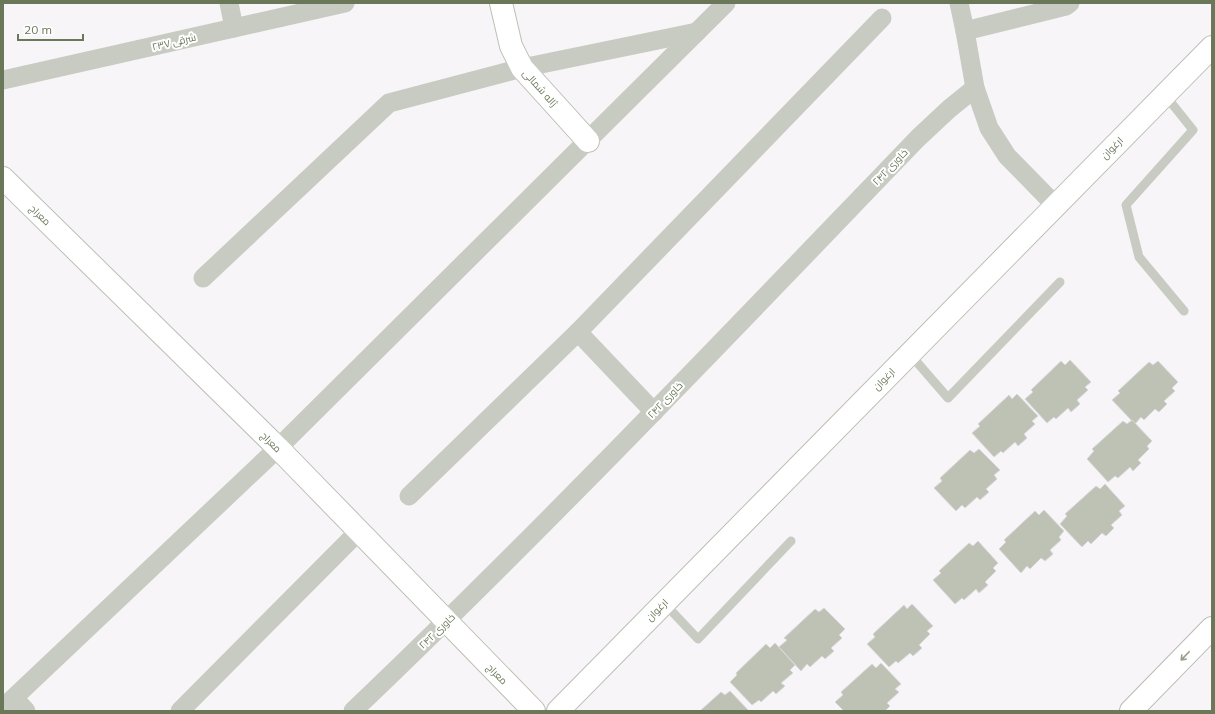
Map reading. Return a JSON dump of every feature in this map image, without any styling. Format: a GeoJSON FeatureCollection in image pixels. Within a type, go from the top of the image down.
{"type":"FeatureCollection","features":[{"type":"Feature","properties":{"kind":"main road","name":"ژاله شمالی"},"geometry":{"type":"LineString","coordinates":[[501,3],[511,46],[522,68],[588,141]]}},
{"type":"Feature","properties":{"kind":"main road","name":"ارغوان"},"geometry":{"type":"LineString","coordinates":[[558,711],[1212,47]]}},
{"type":"Feature","properties":{"kind":"main road","name":"معراج"},"geometry":{"type":"LineString","coordinates":[[3,178],[278,448],[534,711]]}},
{"type":"Feature","properties":{"kind":"main road"},"geometry":{"type":"LineString","coordinates":[[1131,711],[1212,628]]}},
{"type":"Feature","properties":{"kind":"street"},"geometry":{"type":"LineString","coordinates":[[229,3],[234,28]]}},
{"type":"Feature","properties":{"kind":"street","name":"۲۳۷ شرقی"},"geometry":{"type":"LineString","coordinates":[[3,80],[346,3]]}},
{"type":"Feature","properties":{"kind":"street"},"geometry":{"type":"LineString","coordinates":[[14,706],[278,448],[726,3]]}},
{"type":"Feature","properties":{"kind":"street"},"geometry":{"type":"LineString","coordinates":[[959,3],[975,88],[989,128],[1008,156],[1055,205]]}},
{"type":"Feature","properties":{"kind":"street"},"geometry":{"type":"LineString","coordinates":[[965,31],[1066,6],[1070,3]]}},
{"type":"Feature","properties":{"kind":"street"},"geometry":{"type":"LineString","coordinates":[[409,496],[578,332],[882,18]]}},
{"type":"Feature","properties":{"kind":"street"},"geometry":{"type":"LineString","coordinates":[[203,278],[389,104],[522,68],[697,32]]}},
{"type":"Feature","properties":{"kind":"street","name":"۲۴۲ خاوری"},"geometry":{"type":"LineString","coordinates":[[353,711],[446,622],[654,412],[918,138],[949,109],[975,88]]}},
{"type":"Feature","properties":{"kind":"street"},"geometry":{"type":"LineString","coordinates":[[578,332],[654,412]]}},
{"type":"Feature","properties":{"kind":"street"},"geometry":{"type":"LineString","coordinates":[[180,711],[359,531]]}},
{"type":"Feature","properties":{"kind":"lane"},"geometry":{"type":"LineString","coordinates":[[1165,94],[1193,130],[1126,205],[1139,257],[1184,311]]}},
{"type":"Feature","properties":{"kind":"lane"},"geometry":{"type":"LineString","coordinates":[[909,353],[948,398],[1060,282]]}},
{"type":"Feature","properties":{"kind":"lane"},"geometry":{"type":"LineString","coordinates":[[664,603],[698,639],[791,541]]}},
{"type":"Feature","properties":{"kind":"building"},"geometry":{"type":"Polygon","coordinates":[[[1070,360],[1091,382],[1085,387],[1088,390],[1077,400],[1080,404],[1071,412],[1068,408],[1056,419],[1054,417],[1047,423],[1025,399],[1033,392],[1031,390],[1061,361],[1065,365],[1070,360]]]}},
{"type":"Feature","properties":{"kind":"building"},"geometry":{"type":"Polygon","coordinates":[[[1158,361],[1178,382],[1172,388],[1175,391],[1164,401],[1167,404],[1159,412],[1155,409],[1144,420],[1141,417],[1135,424],[1112,400],[1120,393],[1118,391],[1149,362],[1153,365],[1158,361]]]}},
{"type":"Feature","properties":{"kind":"building"},"geometry":{"type":"Polygon","coordinates":[[[1017,394],[1038,416],[1032,421],[1035,424],[1024,434],[1027,438],[1018,446],[1015,442],[1003,453],[1001,451],[994,457],[972,433],[980,426],[978,424],[1009,395],[1012,399],[1017,394]]]}},
{"type":"Feature","properties":{"kind":"building"},"geometry":{"type":"Polygon","coordinates":[[[1132,420],[1152,441],[1147,446],[1149,449],[1138,460],[1141,463],[1133,471],[1130,467],[1118,478],[1115,476],[1108,482],[1087,459],[1094,451],[1092,449],[1123,421],[1127,424],[1132,420]]]}},
{"type":"Feature","properties":{"kind":"building"},"geometry":{"type":"Polygon","coordinates":[[[979,449],[1000,470],[994,475],[997,479],[986,489],[989,492],[980,500],[977,497],[965,508],[962,505],[956,511],[934,488],[942,481],[940,478],[970,450],[974,453],[979,449]]]}},
{"type":"Feature","properties":{"kind":"building"},"geometry":{"type":"Polygon","coordinates":[[[1105,484],[1125,506],[1119,511],[1122,515],[1111,525],[1114,528],[1106,536],[1102,533],[1091,544],[1088,541],[1082,547],[1060,524],[1067,516],[1065,514],[1096,486],[1100,489],[1105,484]]]}},
{"type":"Feature","properties":{"kind":"building"},"geometry":{"type":"Polygon","coordinates":[[[1044,510],[1064,531],[1059,537],[1061,540],[1050,550],[1053,554],[1045,561],[1041,558],[1030,569],[1027,566],[1021,573],[999,549],[1006,542],[1004,540],[1035,511],[1039,515],[1044,510]]]}},
{"type":"Feature","properties":{"kind":"building"},"geometry":{"type":"Polygon","coordinates":[[[978,541],[998,563],[993,568],[996,571],[985,582],[988,585],[979,593],[976,589],[964,600],[962,598],[955,604],[933,580],[941,573],[939,571],[969,543],[973,546],[978,541]]]}},
{"type":"Feature","properties":{"kind":"building"},"geometry":{"type":"Polygon","coordinates":[[[912,604],[933,626],[927,631],[930,634],[919,645],[922,648],[913,656],[910,653],[898,663],[896,661],[889,667],[867,644],[875,637],[873,634],[904,605],[907,609],[912,604]]]}},
{"type":"Feature","properties":{"kind":"building"},"geometry":{"type":"Polygon","coordinates":[[[824,608],[845,629],[839,635],[842,638],[831,648],[834,651],[825,659],[822,656],[810,667],[807,664],[801,671],[779,647],[787,640],[784,638],[815,609],[819,612],[824,608]]]}},
{"type":"Feature","properties":{"kind":"building"},"geometry":{"type":"Polygon","coordinates":[[[775,643],[795,665],[790,670],[793,673],[781,683],[785,686],[776,694],[773,691],[761,702],[759,700],[752,705],[730,682],[737,675],[736,673],[766,644],[770,648],[775,643]]]}},
{"type":"Feature","properties":{"kind":"building"},"geometry":{"type":"Polygon","coordinates":[[[881,663],[901,684],[895,689],[899,692],[887,703],[890,706],[885,711],[844,711],[835,702],[843,695],[841,692],[872,664],[876,668],[881,663]]]}},
{"type":"Feature","properties":{"kind":"building"},"geometry":{"type":"Polygon","coordinates":[[[730,691],[749,711],[700,711],[721,692],[725,695],[730,691]]]}}]}
